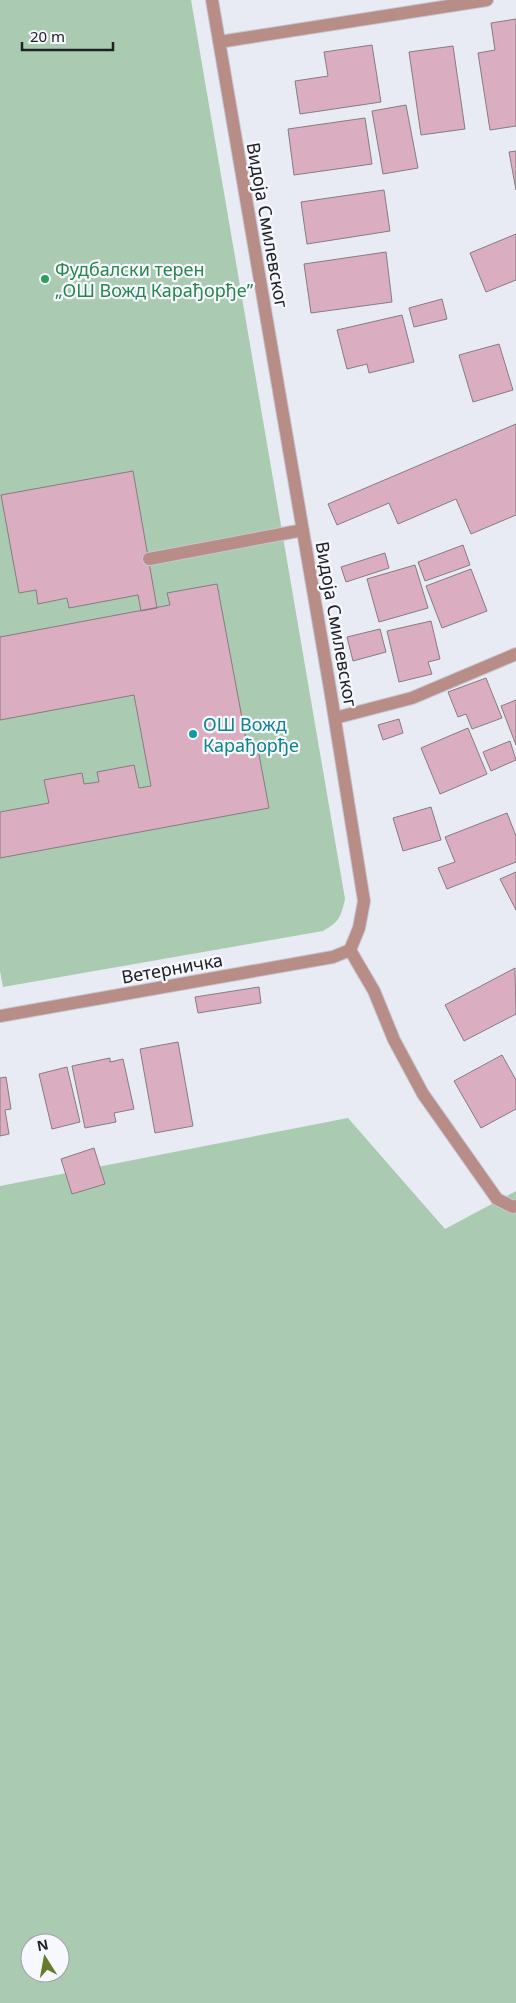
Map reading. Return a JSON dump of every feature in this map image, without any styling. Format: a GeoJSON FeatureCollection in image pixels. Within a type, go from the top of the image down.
{"type":"FeatureCollection","features":[{"type":"Feature","properties":{"kind":"street","name":"Видоја Смилевског"},"geometry":{"type":"LineString","coordinates":[[212,0],[335,718],[364,901],[359,928],[350,950]]}},
{"type":"Feature","properties":{"kind":"street"},"geometry":{"type":"LineString","coordinates":[[219,42],[486,0]]}},
{"type":"Feature","properties":{"kind":"street"},"geometry":{"type":"LineString","coordinates":[[149,560],[303,530]]}},
{"type":"Feature","properties":{"kind":"street"},"geometry":{"type":"LineString","coordinates":[[335,718],[412,698],[516,654]]}},
{"type":"Feature","properties":{"kind":"street"},"geometry":{"type":"LineString","coordinates":[[350,950],[374,991],[394,1040],[423,1094],[497,1199],[514,1206]]}},
{"type":"Feature","properties":{"kind":"street","name":"Ветерничка"},"geometry":{"type":"LineString","coordinates":[[0,1016],[333,957],[350,950]]}},
{"type":"Feature","properties":{"kind":"green space"},"geometry":{"type":"Polygon","coordinates":[[[0,0],[191,0],[345,899],[338,918],[333,925],[323,931],[3,987],[0,971],[0,0]]]}},
{"type":"Feature","properties":{"kind":"green space"},"geometry":{"type":"Polygon","coordinates":[[[348,1118],[445,1229],[516,1191],[516,2003],[0,2003],[0,1186],[348,1118]]]}},
{"type":"Feature","properties":{"kind":"building"},"geometry":{"type":"Polygon","coordinates":[[[516,19],[516,126],[490,130],[478,53],[495,50],[491,23],[516,19]]]}},
{"type":"Feature","properties":{"kind":"building"},"geometry":{"type":"Polygon","coordinates":[[[372,45],[381,102],[300,114],[295,81],[328,76],[324,52],[372,45]]]}},
{"type":"Feature","properties":{"kind":"building"},"geometry":{"type":"Polygon","coordinates":[[[453,46],[465,129],[421,135],[409,52],[453,46]]]}},
{"type":"Feature","properties":{"kind":"building"},"geometry":{"type":"Polygon","coordinates":[[[406,105],[418,168],[383,174],[372,111],[406,105]]]}},
{"type":"Feature","properties":{"kind":"building"},"geometry":{"type":"Polygon","coordinates":[[[365,118],[372,164],[294,175],[288,129],[365,118]]]}},
{"type":"Feature","properties":{"kind":"building"},"geometry":{"type":"Polygon","coordinates":[[[516,151],[516,190],[509,152],[516,151]]]}},
{"type":"Feature","properties":{"kind":"building"},"geometry":{"type":"Polygon","coordinates":[[[384,190],[390,231],[307,244],[301,202],[384,190]]]}},
{"type":"Feature","properties":{"kind":"building"},"geometry":{"type":"Polygon","coordinates":[[[516,234],[516,280],[486,292],[470,253],[516,234]]]}},
{"type":"Feature","properties":{"kind":"building"},"geometry":{"type":"Polygon","coordinates":[[[386,252],[392,302],[311,313],[304,264],[386,252]]]}},
{"type":"Feature","properties":{"kind":"building"},"geometry":{"type":"Polygon","coordinates":[[[442,299],[447,319],[414,327],[409,308],[442,299]]]}},
{"type":"Feature","properties":{"kind":"building"},"geometry":{"type":"Polygon","coordinates":[[[402,315],[414,362],[369,373],[367,364],[347,369],[337,330],[402,315]]]}},
{"type":"Feature","properties":{"kind":"building"},"geometry":{"type":"Polygon","coordinates":[[[499,344],[513,390],[473,402],[459,355],[499,344]]]}},
{"type":"Feature","properties":{"kind":"building"},"geometry":{"type":"Polygon","coordinates":[[[516,424],[516,515],[471,534],[456,499],[398,524],[389,503],[337,525],[328,504],[516,424]]]}},
{"type":"Feature","properties":{"kind":"building"},"geometry":{"type":"Polygon","coordinates":[[[133,471],[157,608],[141,611],[138,595],[69,608],[67,598],[38,604],[36,590],[19,593],[1,495],[133,471]]]}},
{"type":"Feature","properties":{"kind":"building"},"geometry":{"type":"Polygon","coordinates":[[[463,545],[470,565],[425,581],[418,562],[463,545]]]}},
{"type":"Feature","properties":{"kind":"building"},"geometry":{"type":"Polygon","coordinates":[[[385,553],[389,568],[346,582],[341,567],[385,553]]]}},
{"type":"Feature","properties":{"kind":"building"},"geometry":{"type":"Polygon","coordinates":[[[415,565],[428,608],[379,622],[367,579],[415,565]]]}},
{"type":"Feature","properties":{"kind":"building"},"geometry":{"type":"Polygon","coordinates":[[[471,569],[487,611],[442,628],[426,586],[471,569]]]}},
{"type":"Feature","properties":{"kind":"building","name":"ОШ Вожд Карађорђе"},"geometry":{"type":"Polygon","coordinates":[[[217,584],[248,750],[258,749],[269,808],[0,858],[0,812],[49,803],[44,780],[82,773],[84,784],[99,782],[97,772],[134,765],[139,788],[151,786],[134,695],[0,720],[0,637],[170,605],[167,593],[217,584]]]}},
{"type":"Feature","properties":{"kind":"building"},"geometry":{"type":"Polygon","coordinates":[[[431,621],[440,659],[428,662],[432,674],[399,682],[387,631],[431,621]]]}},
{"type":"Feature","properties":{"kind":"building"},"geometry":{"type":"Polygon","coordinates":[[[380,629],[386,652],[353,661],[347,637],[380,629]]]}},
{"type":"Feature","properties":{"kind":"building"},"geometry":{"type":"Polygon","coordinates":[[[486,678],[502,718],[472,729],[466,714],[458,717],[448,692],[486,678]]]}},
{"type":"Feature","properties":{"kind":"building"},"geometry":{"type":"Polygon","coordinates":[[[516,700],[516,745],[501,706],[516,700]]]}},
{"type":"Feature","properties":{"kind":"building"},"geometry":{"type":"Polygon","coordinates":[[[399,719],[403,733],[383,740],[378,725],[399,719]]]}},
{"type":"Feature","properties":{"kind":"building"},"geometry":{"type":"Polygon","coordinates":[[[468,728],[487,774],[440,794],[421,748],[468,728]]]}},
{"type":"Feature","properties":{"kind":"building"},"geometry":{"type":"Polygon","coordinates":[[[510,741],[516,760],[491,771],[483,752],[510,741]]]}},
{"type":"Feature","properties":{"kind":"building"},"geometry":{"type":"Polygon","coordinates":[[[431,807],[441,840],[403,851],[393,818],[431,807]]]}},
{"type":"Feature","properties":{"kind":"building"},"geometry":{"type":"Polygon","coordinates":[[[507,813],[516,836],[516,862],[447,889],[438,868],[455,862],[445,837],[507,813]]]}},
{"type":"Feature","properties":{"kind":"building"},"geometry":{"type":"Polygon","coordinates":[[[516,872],[516,910],[500,879],[516,872]]]}},
{"type":"Feature","properties":{"kind":"building"},"geometry":{"type":"Polygon","coordinates":[[[515,968],[516,1014],[464,1041],[445,1005],[515,968]]]}},
{"type":"Feature","properties":{"kind":"building"},"geometry":{"type":"Polygon","coordinates":[[[259,987],[261,1003],[198,1013],[195,997],[259,987]]]}},
{"type":"Feature","properties":{"kind":"building"},"geometry":{"type":"Polygon","coordinates":[[[178,1042],[193,1126],[155,1133],[140,1049],[178,1042]]]}},
{"type":"Feature","properties":{"kind":"building"},"geometry":{"type":"Polygon","coordinates":[[[502,1055],[516,1080],[516,1109],[481,1128],[454,1081],[502,1055]]]}},
{"type":"Feature","properties":{"kind":"building"},"geometry":{"type":"Polygon","coordinates":[[[110,1058],[110,1062],[123,1059],[134,1109],[114,1113],[116,1122],[85,1128],[72,1066],[110,1058]]]}},
{"type":"Feature","properties":{"kind":"building"},"geometry":{"type":"Polygon","coordinates":[[[67,1067],[80,1122],[52,1129],[39,1074],[67,1067]]]}},
{"type":"Feature","properties":{"kind":"building"},"geometry":{"type":"Polygon","coordinates":[[[6,1077],[11,1109],[5,1110],[9,1134],[0,1136],[0,1078],[6,1077]]]}},
{"type":"Feature","properties":{"kind":"building"},"geometry":{"type":"Polygon","coordinates":[[[94,1148],[105,1184],[72,1194],[61,1159],[94,1148]]]}},
{"type":"Feature","properties":{"kind":"place","name":"Фудбалски терен „ОШ Вожд Карађорђе”"},"geometry":{"type":"Point","coordinates":[45,279]}},
{"type":"Feature","properties":{"kind":"place","name":"ОШ Вожд Карађорђе"},"geometry":{"type":"Point","coordinates":[193,734]}}]}
